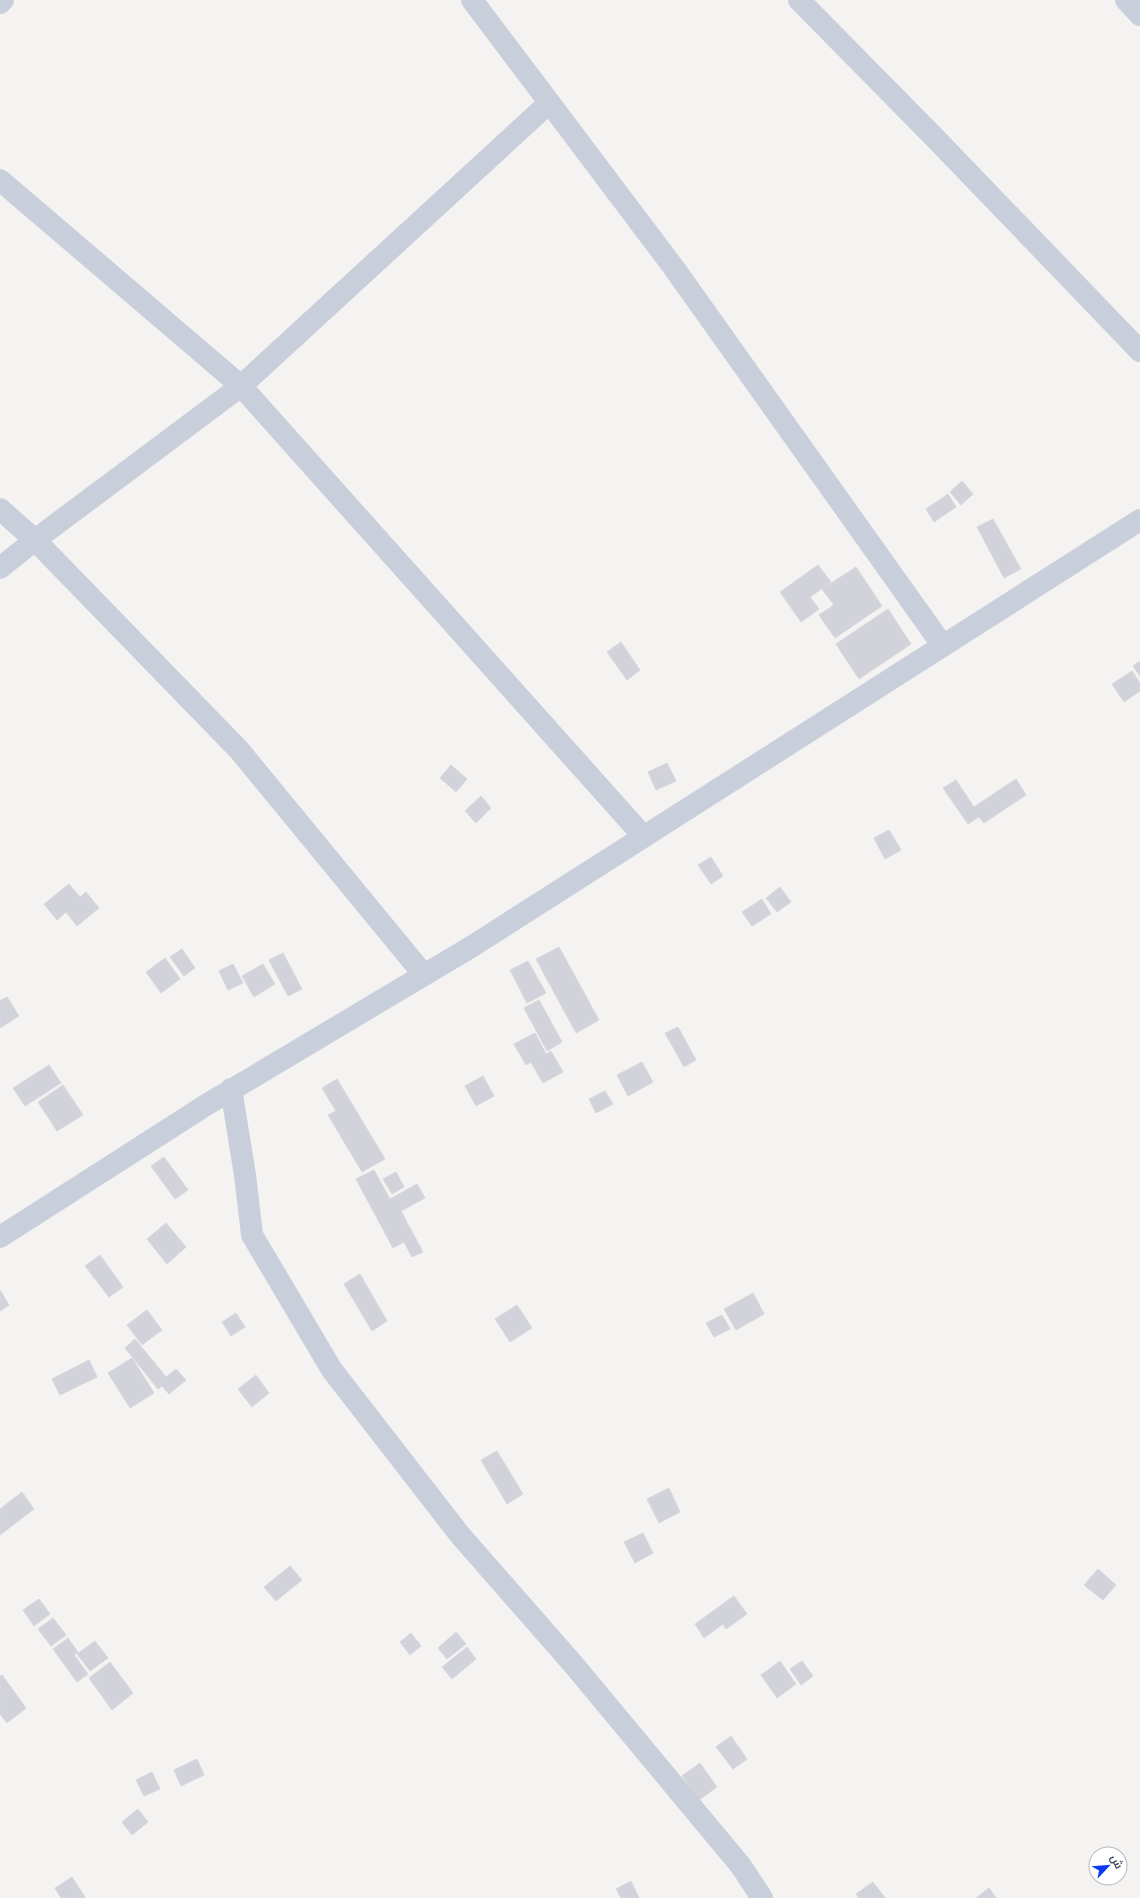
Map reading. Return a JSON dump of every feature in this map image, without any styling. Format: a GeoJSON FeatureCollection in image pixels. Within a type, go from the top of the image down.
{"type":"FeatureCollection","features":[{"type":"Feature","properties":{"kind":"street"},"geometry":{"type":"LineString","coordinates":[[0,3],[3,0]]}},
{"type":"Feature","properties":{"kind":"street"},"geometry":{"type":"LineString","coordinates":[[472,0],[674,268],[943,646]]}},
{"type":"Feature","properties":{"kind":"street"},"geometry":{"type":"LineString","coordinates":[[799,0],[934,137],[1140,351]]}},
{"type":"Feature","properties":{"kind":"street"},"geometry":{"type":"LineString","coordinates":[[1126,0],[1140,15]]}},
{"type":"Feature","properties":{"kind":"street"},"geometry":{"type":"LineString","coordinates":[[0,568],[35,540],[241,386],[549,103]]}},
{"type":"Feature","properties":{"kind":"street"},"geometry":{"type":"LineString","coordinates":[[0,180],[241,386],[644,837]]}},
{"type":"Feature","properties":{"kind":"street"},"geometry":{"type":"LineString","coordinates":[[0,509],[35,540],[239,750],[424,975]]}},
{"type":"Feature","properties":{"kind":"street"},"geometry":{"type":"LineString","coordinates":[[0,1236],[232,1089],[424,975],[644,837],[1140,520]]}},
{"type":"Feature","properties":{"kind":"street"},"geometry":{"type":"LineString","coordinates":[[232,1089],[245,1175],[252,1236],[332,1370],[460,1535],[573,1664],[741,1866],[762,1898]]}},
{"type":"Feature","properties":{"kind":"building"},"geometry":{"type":"Polygon","coordinates":[[[962,481],[973,494],[961,505],[950,492],[962,481]]]}},
{"type":"Feature","properties":{"kind":"building"},"geometry":{"type":"Polygon","coordinates":[[[948,494],[956,507],[934,522],[926,509],[948,494]]]}},
{"type":"Feature","properties":{"kind":"building"},"geometry":{"type":"Polygon","coordinates":[[[993,519],[1021,569],[1004,578],[977,527],[993,519]]]}},
{"type":"Feature","properties":{"kind":"building"},"geometry":{"type":"Polygon","coordinates":[[[818,565],[831,582],[810,597],[819,609],[801,622],[780,592],[818,565]]]}},
{"type":"Feature","properties":{"kind":"building"},"geometry":{"type":"Polygon","coordinates":[[[856,567],[882,606],[835,638],[819,615],[834,605],[822,589],[856,567]]]}},
{"type":"Feature","properties":{"kind":"building"},"geometry":{"type":"Polygon","coordinates":[[[888,609],[911,644],[859,679],[836,644],[888,609]]]}},
{"type":"Feature","properties":{"kind":"building"},"geometry":{"type":"Polygon","coordinates":[[[621,642],[640,670],[627,680],[607,652],[621,642]]]}},
{"type":"Feature","properties":{"kind":"building"},"geometry":{"type":"Polygon","coordinates":[[[1140,661],[1140,676],[1133,666],[1140,661]]]}},
{"type":"Feature","properties":{"kind":"building"},"geometry":{"type":"Polygon","coordinates":[[[1132,671],[1140,683],[1140,691],[1124,702],[1112,684],[1132,671]]]}},
{"type":"Feature","properties":{"kind":"building"},"geometry":{"type":"Polygon","coordinates":[[[667,763],[676,781],[656,790],[648,772],[667,763]]]}},
{"type":"Feature","properties":{"kind":"building"},"geometry":{"type":"Polygon","coordinates":[[[451,765],[467,779],[456,792],[440,778],[451,765]]]}},
{"type":"Feature","properties":{"kind":"building"},"geometry":{"type":"Polygon","coordinates":[[[1016,779],[1026,795],[984,823],[979,817],[968,824],[943,788],[956,780],[974,807],[1016,779]]]}},
{"type":"Feature","properties":{"kind":"building"},"geometry":{"type":"Polygon","coordinates":[[[481,796],[491,808],[476,823],[465,811],[481,796]]]}},
{"type":"Feature","properties":{"kind":"building"},"geometry":{"type":"Polygon","coordinates":[[[889,830],[901,850],[885,859],[874,838],[889,830]]]}},
{"type":"Feature","properties":{"kind":"building"},"geometry":{"type":"Polygon","coordinates":[[[711,857],[723,876],[711,884],[698,865],[711,857]]]}},
{"type":"Feature","properties":{"kind":"building"},"geometry":{"type":"Polygon","coordinates":[[[69,884],[80,897],[86,892],[99,908],[77,926],[66,912],[57,920],[44,904],[69,884]]]}},
{"type":"Feature","properties":{"kind":"building"},"geometry":{"type":"Polygon","coordinates":[[[780,887],[791,902],[777,912],[766,898],[780,887]]]}},
{"type":"Feature","properties":{"kind":"building"},"geometry":{"type":"Polygon","coordinates":[[[762,899],[771,914],[752,926],[742,912],[762,899]]]}},
{"type":"Feature","properties":{"kind":"building"},"geometry":{"type":"Polygon","coordinates":[[[559,947],[599,1020],[576,1033],[536,959],[559,947]]]}},
{"type":"Feature","properties":{"kind":"building"},"geometry":{"type":"Polygon","coordinates":[[[182,949],[195,968],[184,976],[170,957],[182,949]]]}},
{"type":"Feature","properties":{"kind":"building"},"geometry":{"type":"Polygon","coordinates":[[[283,953],[302,989],[288,996],[269,960],[283,953]]]}},
{"type":"Feature","properties":{"kind":"building"},"geometry":{"type":"Polygon","coordinates":[[[165,958],[180,979],[161,993],[146,972],[165,958]]]}},
{"type":"Feature","properties":{"kind":"building"},"geometry":{"type":"Polygon","coordinates":[[[528,961],[546,993],[527,1003],[510,970],[528,961]]]}},
{"type":"Feature","properties":{"kind":"building"},"geometry":{"type":"Polygon","coordinates":[[[233,964],[243,983],[228,990],[219,971],[233,964]]]}},
{"type":"Feature","properties":{"kind":"building"},"geometry":{"type":"Polygon","coordinates":[[[263,964],[275,984],[254,997],[242,976],[263,964]]]}},
{"type":"Feature","properties":{"kind":"building"},"geometry":{"type":"Polygon","coordinates":[[[7,997],[19,1016],[0,1028],[0,1001],[7,997]]]}},
{"type":"Feature","properties":{"kind":"building"},"geometry":{"type":"Polygon","coordinates":[[[539,1000],[562,1042],[547,1051],[524,1008],[539,1000]]]}},
{"type":"Feature","properties":{"kind":"building"},"geometry":{"type":"Polygon","coordinates":[[[678,1027],[696,1060],[684,1067],[665,1033],[678,1027]]]}},
{"type":"Feature","properties":{"kind":"building"},"geometry":{"type":"Polygon","coordinates":[[[535,1033],[546,1054],[551,1051],[563,1072],[543,1083],[531,1062],[526,1065],[514,1044],[535,1033]]]}},
{"type":"Feature","properties":{"kind":"building"},"geometry":{"type":"Polygon","coordinates":[[[642,1062],[653,1082],[628,1096],[617,1075],[642,1062]]]}},
{"type":"Feature","properties":{"kind":"building"},"geometry":{"type":"Polygon","coordinates":[[[49,1065],[61,1083],[25,1106],[13,1088],[49,1065]]]}},
{"type":"Feature","properties":{"kind":"building"},"geometry":{"type":"Polygon","coordinates":[[[483,1076],[494,1096],[476,1106],[465,1086],[483,1076]]]}},
{"type":"Feature","properties":{"kind":"building"},"geometry":{"type":"Polygon","coordinates":[[[337,1079],[385,1159],[362,1172],[328,1115],[336,1111],[322,1088],[337,1079]]]}},
{"type":"Feature","properties":{"kind":"building"},"geometry":{"type":"Polygon","coordinates":[[[63,1085],[83,1115],[57,1131],[38,1102],[63,1085]]]}},
{"type":"Feature","properties":{"kind":"building"},"geometry":{"type":"Polygon","coordinates":[[[605,1091],[613,1104],[596,1113],[589,1099],[605,1091]]]}},
{"type":"Feature","properties":{"kind":"building"},"geometry":{"type":"Polygon","coordinates":[[[164,1157],[188,1190],[175,1199],[151,1166],[164,1157]]]}},
{"type":"Feature","properties":{"kind":"building"},"geometry":{"type":"Polygon","coordinates":[[[374,1170],[390,1199],[417,1184],[425,1198],[401,1211],[423,1252],[412,1257],[404,1242],[393,1248],[356,1179],[374,1170]]]}},
{"type":"Feature","properties":{"kind":"building"},"geometry":{"type":"Polygon","coordinates":[[[396,1172],[404,1187],[392,1194],[383,1179],[396,1172]]]}},
{"type":"Feature","properties":{"kind":"building"},"geometry":{"type":"Polygon","coordinates":[[[166,1223],[186,1247],[167,1264],[147,1239],[166,1223]]]}},
{"type":"Feature","properties":{"kind":"building"},"geometry":{"type":"Polygon","coordinates":[[[100,1255],[123,1287],[109,1297],[85,1266],[100,1255]]]}},
{"type":"Feature","properties":{"kind":"building"},"geometry":{"type":"Polygon","coordinates":[[[360,1274],[387,1321],[372,1331],[344,1284],[360,1274]]]}},
{"type":"Feature","properties":{"kind":"building"},"geometry":{"type":"Polygon","coordinates":[[[0,1290],[9,1305],[0,1311],[0,1290]]]}},
{"type":"Feature","properties":{"kind":"building"},"geometry":{"type":"Polygon","coordinates":[[[753,1293],[764,1314],[736,1330],[724,1309],[753,1293]]]}},
{"type":"Feature","properties":{"kind":"building"},"geometry":{"type":"Polygon","coordinates":[[[517,1305],[532,1328],[510,1342],[495,1319],[517,1305]]]}},
{"type":"Feature","properties":{"kind":"building"},"geometry":{"type":"Polygon","coordinates":[[[147,1310],[162,1330],[142,1345],[127,1325],[147,1310]]]}},
{"type":"Feature","properties":{"kind":"building"},"geometry":{"type":"Polygon","coordinates":[[[236,1313],[245,1327],[231,1336],[222,1322],[236,1313]]]}},
{"type":"Feature","properties":{"kind":"building"},"geometry":{"type":"Polygon","coordinates":[[[722,1315],[730,1329],[714,1337],[706,1323],[722,1315]]]}},
{"type":"Feature","properties":{"kind":"building"},"geometry":{"type":"Polygon","coordinates":[[[135,1339],[166,1377],[176,1369],[186,1380],[169,1394],[162,1386],[158,1389],[125,1348],[135,1339]]]}},
{"type":"Feature","properties":{"kind":"building"},"geometry":{"type":"Polygon","coordinates":[[[132,1358],[154,1393],[130,1408],[108,1373],[132,1358]]]}},
{"type":"Feature","properties":{"kind":"building"},"geometry":{"type":"Polygon","coordinates":[[[89,1360],[97,1377],[60,1395],[52,1379],[89,1360]]]}},
{"type":"Feature","properties":{"kind":"building"},"geometry":{"type":"Polygon","coordinates":[[[256,1375],[269,1393],[252,1407],[238,1389],[256,1375]]]}},
{"type":"Feature","properties":{"kind":"building"},"geometry":{"type":"Polygon","coordinates":[[[497,1451],[523,1494],[507,1504],[481,1460],[497,1451]]]}},
{"type":"Feature","properties":{"kind":"building"},"geometry":{"type":"Polygon","coordinates":[[[669,1488],[680,1512],[659,1523],[647,1499],[669,1488]]]}},
{"type":"Feature","properties":{"kind":"building"},"geometry":{"type":"Polygon","coordinates":[[[22,1492],[34,1509],[0,1535],[0,1509],[22,1492]]]}},
{"type":"Feature","properties":{"kind":"building"},"geometry":{"type":"Polygon","coordinates":[[[643,1533],[653,1553],[635,1563],[624,1542],[643,1533]]]}},
{"type":"Feature","properties":{"kind":"building"},"geometry":{"type":"Polygon","coordinates":[[[290,1566],[302,1580],[276,1601],[264,1587],[290,1566]]]}},
{"type":"Feature","properties":{"kind":"building"},"geometry":{"type":"Polygon","coordinates":[[[1098,1569],[1116,1585],[1103,1600],[1084,1585],[1098,1569]]]}},
{"type":"Feature","properties":{"kind":"building"},"geometry":{"type":"Polygon","coordinates":[[[734,1596],[747,1614],[726,1629],[723,1624],[704,1638],[695,1624],[734,1596]]]}},
{"type":"Feature","properties":{"kind":"building"},"geometry":{"type":"Polygon","coordinates":[[[39,1599],[50,1614],[34,1626],[23,1610],[39,1599]]]}},
{"type":"Feature","properties":{"kind":"building"},"geometry":{"type":"Polygon","coordinates":[[[53,1618],[66,1635],[51,1646],[38,1629],[53,1618]]]}},
{"type":"Feature","properties":{"kind":"building"},"geometry":{"type":"Polygon","coordinates":[[[456,1632],[466,1644],[447,1659],[438,1648],[456,1632]]]}},
{"type":"Feature","properties":{"kind":"building"},"geometry":{"type":"Polygon","coordinates":[[[411,1633],[421,1646],[410,1655],[400,1642],[411,1633]]]}},
{"type":"Feature","properties":{"kind":"building"},"geometry":{"type":"Polygon","coordinates":[[[68,1638],[78,1652],[74,1655],[88,1674],[77,1682],[53,1649],[68,1638]]]}},
{"type":"Feature","properties":{"kind":"building"},"geometry":{"type":"Polygon","coordinates":[[[95,1641],[108,1658],[90,1671],[77,1654],[95,1641]]]}},
{"type":"Feature","properties":{"kind":"building"},"geometry":{"type":"Polygon","coordinates":[[[467,1647],[476,1659],[452,1679],[442,1667],[467,1647]]]}},
{"type":"Feature","properties":{"kind":"building"},"geometry":{"type":"Polygon","coordinates":[[[780,1661],[796,1684],[777,1698],[761,1675],[780,1661]]]}},
{"type":"Feature","properties":{"kind":"building"},"geometry":{"type":"Polygon","coordinates":[[[802,1661],[813,1676],[801,1685],[790,1669],[802,1661]]]}},
{"type":"Feature","properties":{"kind":"building"},"geometry":{"type":"Polygon","coordinates":[[[110,1662],[133,1693],[112,1710],[89,1678],[110,1662]]]}},
{"type":"Feature","properties":{"kind":"building"},"geometry":{"type":"Polygon","coordinates":[[[2,1675],[26,1708],[7,1723],[0,1714],[0,1676],[2,1675]]]}},
{"type":"Feature","properties":{"kind":"building"},"geometry":{"type":"Polygon","coordinates":[[[731,1736],[747,1759],[733,1769],[716,1747],[731,1736]]]}},
{"type":"Feature","properties":{"kind":"building"},"geometry":{"type":"Polygon","coordinates":[[[197,1759],[204,1775],[181,1786],[174,1770],[197,1759]]]}},
{"type":"Feature","properties":{"kind":"building"},"geometry":{"type":"Polygon","coordinates":[[[700,1763],[717,1787],[699,1800],[682,1776],[700,1763]]]}},
{"type":"Feature","properties":{"kind":"building"},"geometry":{"type":"Polygon","coordinates":[[[152,1772],[160,1789],[144,1796],[136,1780],[152,1772]]]}},
{"type":"Feature","properties":{"kind":"building"},"geometry":{"type":"Polygon","coordinates":[[[138,1809],[148,1822],[132,1835],[122,1822],[138,1809]]]}},
{"type":"Feature","properties":{"kind":"building"},"geometry":{"type":"Polygon","coordinates":[[[72,1877],[85,1897],[61,1898],[55,1888],[72,1877]]]}},
{"type":"Feature","properties":{"kind":"building"},"geometry":{"type":"Polygon","coordinates":[[[631,1881],[639,1898],[621,1898],[616,1889],[631,1881]]]}},
{"type":"Feature","properties":{"kind":"building"},"geometry":{"type":"Polygon","coordinates":[[[873,1882],[885,1898],[859,1898],[856,1894],[873,1882]]]}},
{"type":"Feature","properties":{"kind":"building"},"geometry":{"type":"Polygon","coordinates":[[[989,1888],[996,1898],[976,1898],[989,1888]]]}}]}
